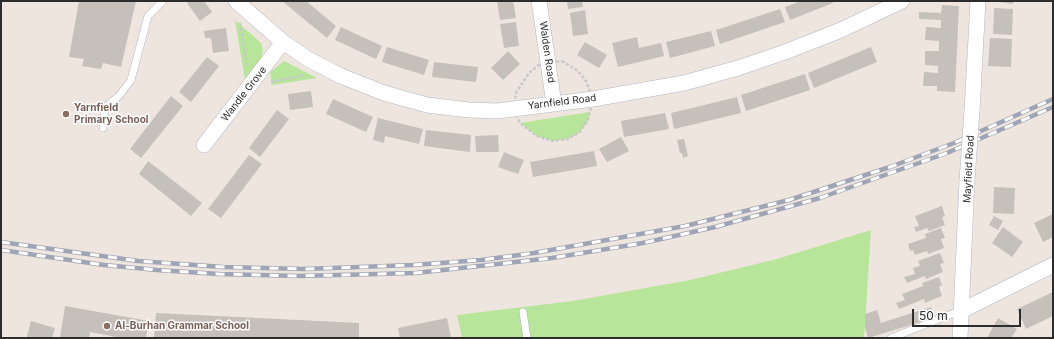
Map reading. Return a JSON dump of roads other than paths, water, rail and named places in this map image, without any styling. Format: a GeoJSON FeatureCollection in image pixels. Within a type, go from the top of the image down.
{"type":"FeatureCollection","features":[{"type":"Feature","properties":{"kind":"street","name":"Yarnfield Road"},"geometry":{"type":"LineString","coordinates":[[236,1],[283,42],[308,59],[341,76],[384,93],[427,105],[469,110],[497,111],[592,99],[684,83],[738,68],[841,30],[902,1]]}},
{"type":"Feature","properties":{"kind":"street","name":"Walden Road"},"geometry":{"type":"LineString","coordinates":[[539,1],[554,104]]}},
{"type":"Feature","properties":{"kind":"street","name":"Mayfield Road"},"geometry":{"type":"LineString","coordinates":[[960,338],[963,310],[968,180],[978,1]]}},
{"type":"Feature","properties":{"kind":"street","name":"Wandle Grove"},"geometry":{"type":"LineString","coordinates":[[204,144],[283,42]]}},
{"type":"Feature","properties":{"kind":"street"},"geometry":{"type":"LineString","coordinates":[[963,310],[1053,265]]}},
{"type":"Feature","properties":{"kind":"lane"},"geometry":{"type":"LineString","coordinates":[[103,128],[105,107],[119,96],[132,80],[148,16],[163,1]]}},
{"type":"Feature","properties":{"kind":"lane"},"geometry":{"type":"LineString","coordinates":[[892,338],[963,310]]}},
{"type":"Feature","properties":{"kind":"lane"},"geometry":{"type":"LineString","coordinates":[[523,312],[527,338]]}},
{"type":"Feature","properties":{"kind":"railway"},"geometry":{"type":"LineString","coordinates":[[1,242],[138,261],[223,267],[305,269],[413,265],[481,260],[534,253],[685,226],[789,200],[890,167],[954,143],[1053,99]]}},
{"type":"Feature","properties":{"kind":"railway"},"geometry":{"type":"LineString","coordinates":[[1,250],[104,265],[157,270],[219,274],[299,276],[416,273],[552,258],[643,243],[715,227],[820,198],[947,153],[1053,107]]}},
{"type":"Feature","properties":{"kind":"place","name":"Yarnfield Primary School"},"geometry":{"type":"Point","coordinates":[66,114]}},
{"type":"Feature","properties":{"kind":"place","name":"Al-Burhan Grammar School"},"geometry":{"type":"Point","coordinates":[107,326]}}]}
